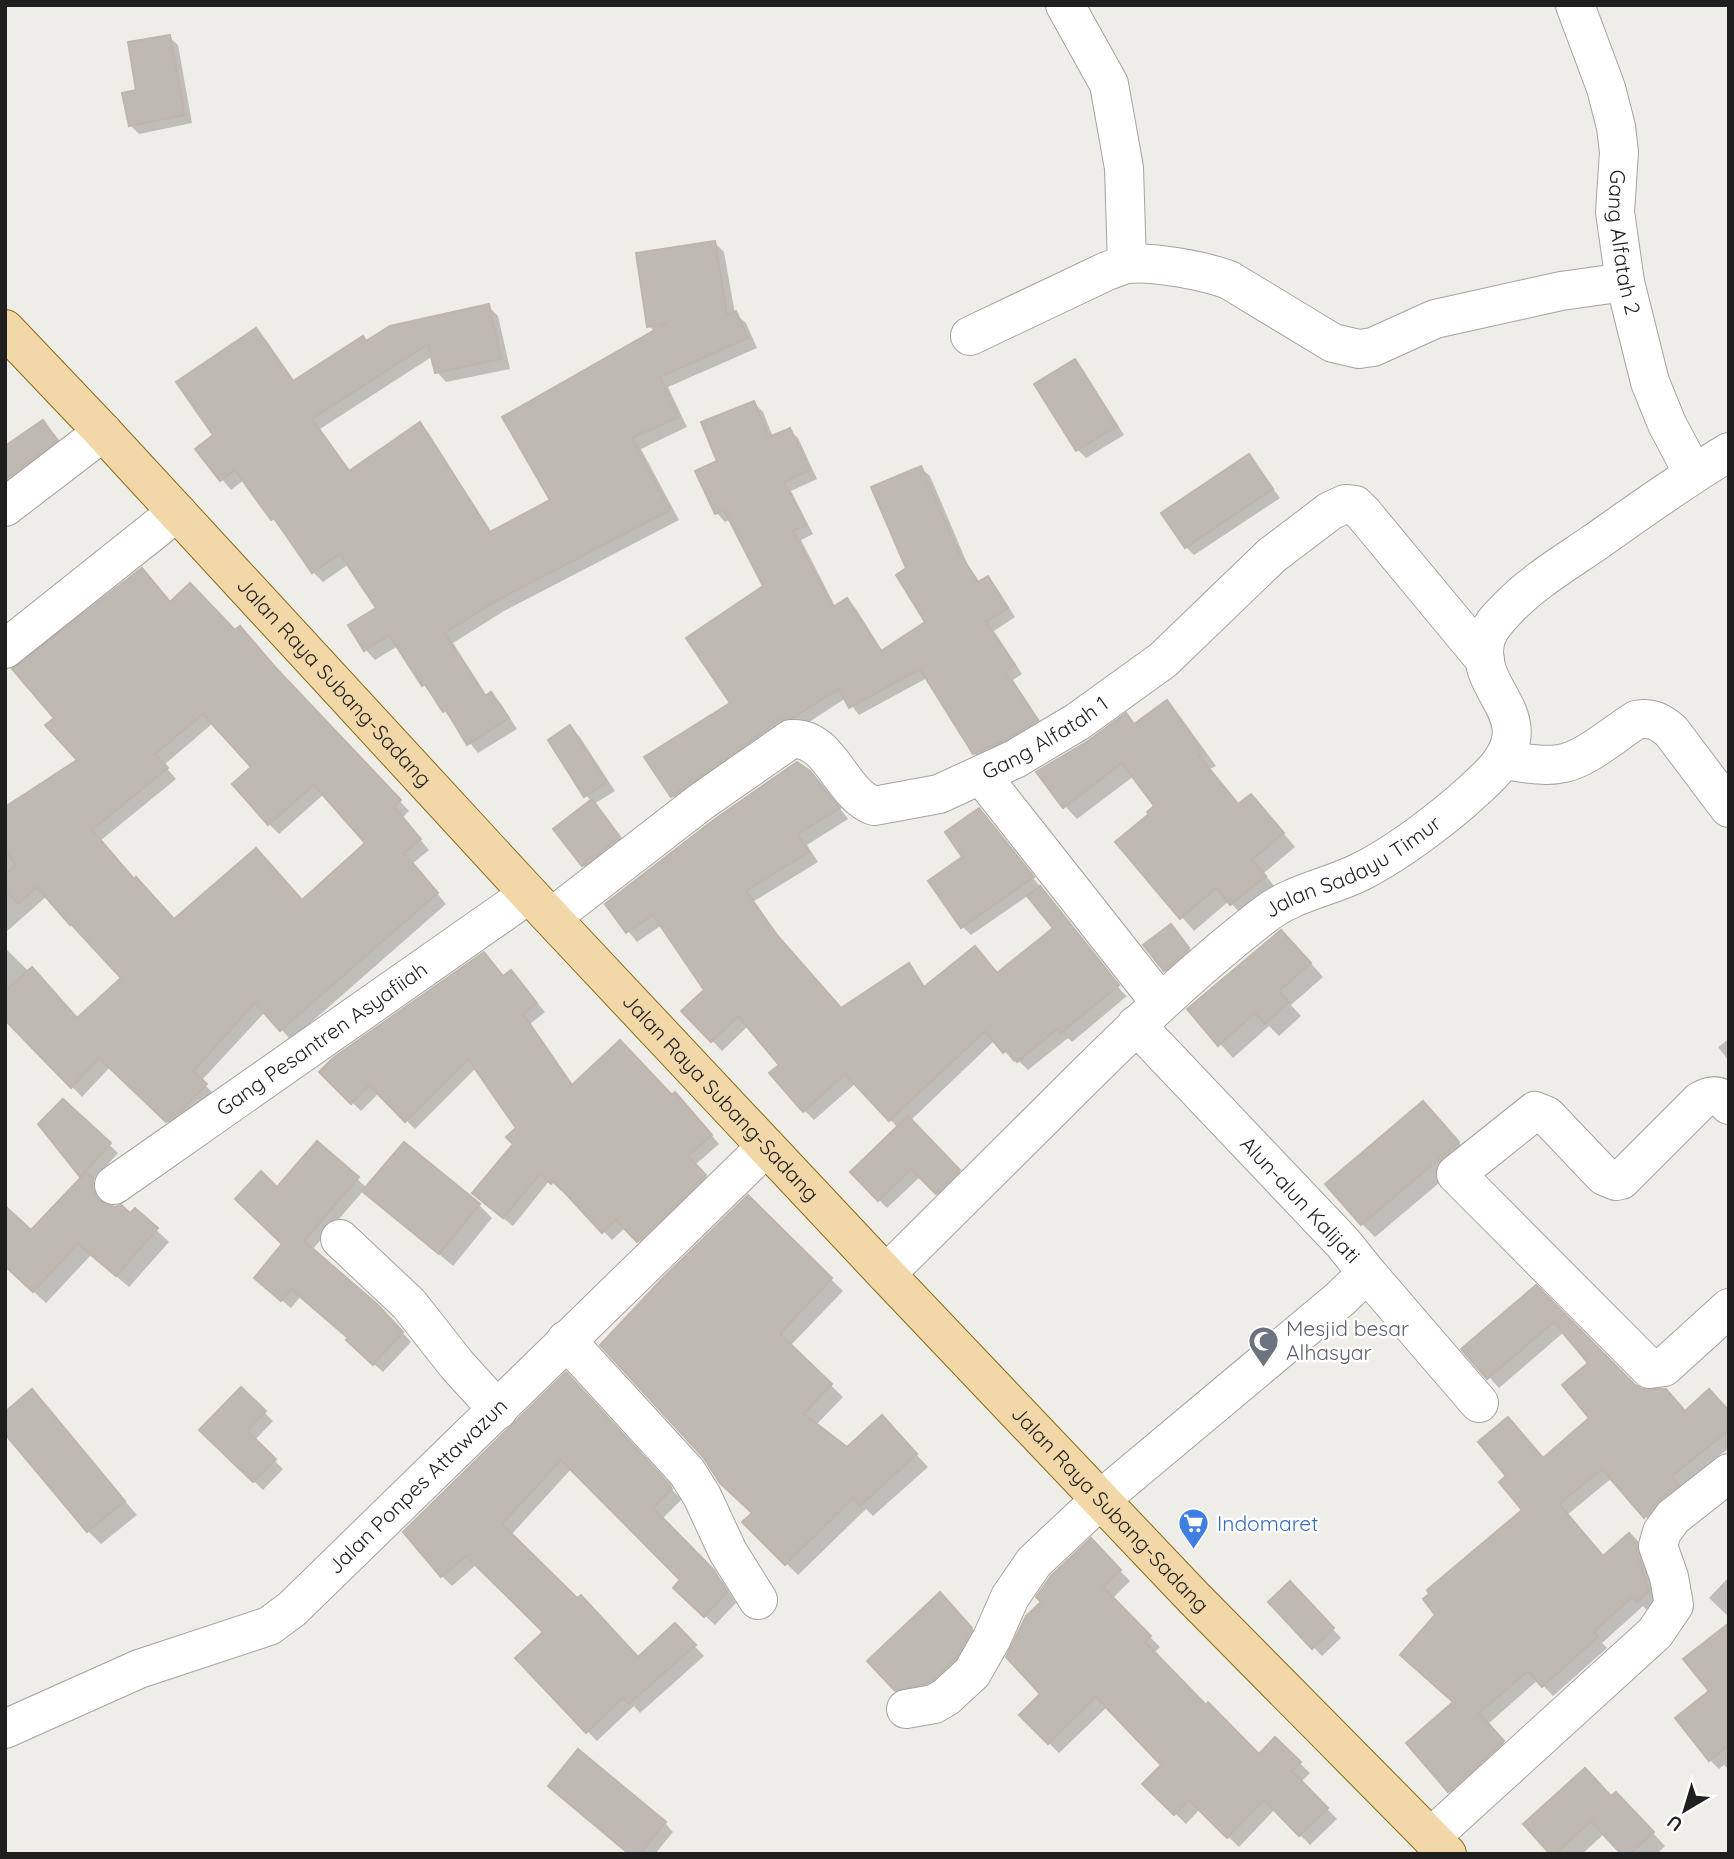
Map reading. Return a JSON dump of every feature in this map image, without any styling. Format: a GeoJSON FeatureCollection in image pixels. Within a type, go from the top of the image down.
{"type":"FeatureCollection","features":[{"type":"Feature","properties":{"kind":"main road","name":"Jalan Raya Subang-Sadang"},"geometry":{"type":"LineString","coordinates":[[5,329],[886,1274],[1193,1597],[1439,1845]]}},
{"type":"Feature","properties":{"kind":"street"},"geometry":{"type":"LineString","coordinates":[[1065,5],[1109,84],[1124,168],[1127,264]]}},
{"type":"Feature","properties":{"kind":"street","name":"Gang Alfatah 2"},"geometry":{"type":"LineString","coordinates":[[1575,5],[1606,88],[1616,127],[1619,152],[1615,212],[1625,282],[1650,382],[1667,424],[1693,473]]}},
{"type":"Feature","properties":{"kind":"street"},"geometry":{"type":"LineString","coordinates":[[970,336],[1127,264],[1212,274],[1229,279],[1333,343],[1359,349],[1373,347],[1435,319],[1561,291],[1625,282]]}},
{"type":"Feature","properties":{"kind":"street"},"geometry":{"type":"LineString","coordinates":[[5,507],[103,432]]}},
{"type":"Feature","properties":{"kind":"street"},"geometry":{"type":"LineString","coordinates":[[1485,660],[1485,643],[1492,625],[1510,605],[1541,580],[1693,473],[1729,452]]}},
{"type":"Feature","properties":{"kind":"street","name":"Gang Alfatah 1"},"geometry":{"type":"LineString","coordinates":[[540,905],[791,740],[800,739],[820,750],[856,793],[866,803],[874,806],[939,794],[1015,759],[1077,722],[1163,660],[1272,555],[1345,504],[1355,505],[1363,513],[1485,660]]}},
{"type":"Feature","properties":{"kind":"street"},"geometry":{"type":"LineString","coordinates":[[5,649],[177,512]]}},
{"type":"Feature","properties":{"kind":"street","name":"Jalan Sadayu Timur"},"geometry":{"type":"LineString","coordinates":[[886,1274],[1148,1014],[1267,912],[1307,892],[1359,873],[1431,825],[1489,776],[1503,760],[1513,734],[1509,714],[1495,688],[1485,660]]}},
{"type":"Feature","properties":{"kind":"street"},"geometry":{"type":"LineString","coordinates":[[1503,760],[1542,765],[1576,760],[1636,720],[1647,718],[1660,722],[1671,731],[1729,808]]}},
{"type":"Feature","properties":{"kind":"street","name":"Alun-alun Kalijati"},"geometry":{"type":"LineString","coordinates":[[906,1709],[934,1704],[946,1697],[972,1673],[992,1638],[1010,1597],[1034,1562],[1101,1499],[1340,1299],[1367,1273],[1148,1014],[981,775]]}},
{"type":"Feature","properties":{"kind":"street","name":"Gang Pesantren Asyafiiah"},"geometry":{"type":"LineString","coordinates":[[114,1185],[540,905]]}},
{"type":"Feature","properties":{"kind":"street"},"geometry":{"type":"LineString","coordinates":[[1729,1105],[1723,1098],[1714,1096],[1700,1101],[1621,1180],[1616,1181],[1604,1176],[1540,1111],[1531,1113],[1456,1174],[1650,1369],[1664,1367],[1729,1308]]}},
{"type":"Feature","properties":{"kind":"street","name":"Jalan Ponpes Attawazun"},"geometry":{"type":"LineString","coordinates":[[5,1728],[139,1669],[269,1626],[292,1609],[766,1147]]}},
{"type":"Feature","properties":{"kind":"street"},"geometry":{"type":"LineString","coordinates":[[340,1238],[409,1304],[457,1365],[498,1410]]}},
{"type":"Feature","properties":{"kind":"street"},"geometry":{"type":"LineString","coordinates":[[1367,1273],[1479,1402]]}},
{"type":"Feature","properties":{"kind":"street"},"geometry":{"type":"LineString","coordinates":[[566,1340],[687,1472],[702,1496],[728,1552],[758,1600]]}},
{"type":"Feature","properties":{"kind":"street"},"geometry":{"type":"LineString","coordinates":[[1439,1845],[1655,1633],[1674,1605],[1669,1577],[1658,1546],[1662,1532],[1673,1517],[1729,1473]]}},
{"type":"Feature","properties":{"kind":"building"},"geometry":{"type":"Polygon","coordinates":[[[170,35],[185,115],[129,126],[122,93],[136,90],[128,42],[170,35]]]}},
{"type":"Feature","properties":{"kind":"building"},"geometry":{"type":"Polygon","coordinates":[[[715,241],[727,315],[736,311],[748,338],[660,377],[679,417],[632,438],[670,510],[494,602],[445,633],[485,696],[491,692],[509,718],[467,745],[446,710],[443,712],[425,684],[422,686],[389,635],[364,651],[348,625],[376,608],[340,554],[312,573],[274,518],[271,520],[235,470],[220,481],[195,449],[213,435],[176,382],[256,328],[293,381],[363,336],[366,341],[390,326],[489,304],[501,359],[435,373],[428,344],[312,419],[349,471],[420,422],[490,532],[550,500],[502,417],[667,323],[647,327],[636,253],[715,241]]]}},
{"type":"Feature","properties":{"kind":"building"},"geometry":{"type":"Polygon","coordinates":[[[1075,359],[1117,426],[1076,451],[1034,384],[1075,359]]]}},
{"type":"Feature","properties":{"kind":"building"},"geometry":{"type":"Polygon","coordinates":[[[754,401],[769,437],[790,428],[810,470],[784,482],[806,525],[793,531],[833,607],[847,598],[881,651],[925,622],[896,575],[906,568],[871,487],[921,466],[959,553],[978,582],[988,576],[1008,608],[986,622],[1015,665],[1005,671],[1038,720],[1005,740],[973,754],[920,669],[849,708],[839,689],[794,717],[778,721],[671,797],[644,757],[730,703],[686,638],[763,586],[724,510],[715,514],[695,471],[717,461],[701,422],[754,401]]]}},
{"type":"Feature","properties":{"kind":"building"},"geometry":{"type":"Polygon","coordinates":[[[43,420],[57,440],[5,479],[5,446],[43,420]]]}},
{"type":"Feature","properties":{"kind":"building"},"geometry":{"type":"Polygon","coordinates":[[[1249,454],[1273,489],[1185,548],[1161,513],[1249,454]]]}},
{"type":"Feature","properties":{"kind":"building"},"geometry":{"type":"Polygon","coordinates":[[[142,568],[170,602],[190,583],[235,630],[240,626],[275,667],[401,800],[394,807],[421,839],[404,853],[438,893],[280,1031],[255,1003],[193,1071],[207,1084],[181,1111],[166,1122],[99,1058],[71,1088],[5,1020],[5,991],[32,967],[77,1018],[121,978],[37,887],[18,904],[5,889],[5,874],[16,865],[5,849],[5,807],[77,760],[45,725],[54,718],[12,669],[142,568]],[[203,714],[155,754],[168,768],[92,830],[134,879],[136,877],[174,919],[256,848],[302,900],[365,843],[314,785],[268,825],[232,784],[251,767],[203,714]]]}},
{"type":"Feature","properties":{"kind":"building"},"geometry":{"type":"Polygon","coordinates":[[[1167,700],[1204,752],[1199,756],[1238,804],[1251,794],[1284,833],[1252,860],[1266,876],[1230,905],[1216,888],[1180,919],[1115,842],[1149,814],[1147,812],[1154,806],[1122,763],[1063,808],[1036,772],[1088,741],[1126,713],[1134,724],[1167,700]]]}},
{"type":"Feature","properties":{"kind":"building"},"geometry":{"type":"Polygon","coordinates":[[[570,725],[607,782],[584,797],[548,740],[570,725]]]}},
{"type":"Feature","properties":{"kind":"building"},"geometry":{"type":"Polygon","coordinates":[[[797,762],[810,771],[840,808],[798,834],[809,852],[746,891],[776,934],[841,1008],[909,963],[924,987],[975,946],[997,973],[1053,928],[1027,896],[1040,886],[1119,985],[1061,1033],[1057,1029],[1017,1062],[1007,1049],[1003,1053],[985,1031],[889,1121],[845,1074],[803,1112],[769,1073],[779,1065],[738,1016],[711,1042],[681,1011],[704,990],[653,915],[626,933],[605,904],[715,819],[797,762]]]}},
{"type":"Feature","properties":{"kind":"building"},"geometry":{"type":"Polygon","coordinates":[[[592,799],[620,837],[582,866],[553,829],[592,799]]]}},
{"type":"Feature","properties":{"kind":"building"},"geometry":{"type":"Polygon","coordinates":[[[979,808],[1034,877],[961,928],[928,881],[962,857],[945,832],[979,808]]]}},
{"type":"Feature","properties":{"kind":"building"},"geometry":{"type":"Polygon","coordinates":[[[1171,924],[1189,948],[1164,971],[1143,945],[1171,924]]]}},
{"type":"Feature","properties":{"kind":"building"},"geometry":{"type":"Polygon","coordinates":[[[1281,930],[1311,963],[1279,991],[1289,1002],[1265,1024],[1255,1013],[1218,1046],[1187,1009],[1281,930]]]}},
{"type":"Feature","properties":{"kind":"building"},"geometry":{"type":"Polygon","coordinates":[[[484,952],[503,976],[511,970],[537,1003],[523,1014],[572,1085],[620,1040],[672,1095],[675,1092],[712,1135],[688,1156],[706,1175],[637,1242],[616,1220],[602,1233],[554,1181],[551,1184],[541,1173],[503,1218],[472,1193],[513,1144],[506,1137],[516,1128],[468,1059],[405,1122],[369,1085],[351,1104],[319,1072],[333,1058],[484,952]]]}},
{"type":"Feature","properties":{"kind":"building"},"geometry":{"type":"Polygon","coordinates":[[[63,1099],[111,1143],[80,1177],[38,1124],[63,1099]]]}},
{"type":"Feature","properties":{"kind":"building"},"geometry":{"type":"Polygon","coordinates":[[[1423,1101],[1459,1142],[1361,1225],[1325,1184],[1423,1101]]]}},
{"type":"Feature","properties":{"kind":"building"},"geometry":{"type":"Polygon","coordinates":[[[908,1116],[960,1170],[936,1194],[911,1169],[878,1201],[850,1172],[908,1116]]]}},
{"type":"Feature","properties":{"kind":"building"},"geometry":{"type":"Polygon","coordinates":[[[317,1141],[359,1177],[304,1241],[378,1305],[403,1332],[373,1365],[346,1340],[348,1338],[291,1289],[281,1301],[254,1278],[282,1244],[235,1199],[261,1171],[277,1187],[317,1141]]]}},
{"type":"Feature","properties":{"kind":"building"},"geometry":{"type":"Polygon","coordinates":[[[404,1142],[480,1204],[439,1254],[362,1191],[404,1142]]]}},
{"type":"Feature","properties":{"kind":"building"},"geometry":{"type":"Polygon","coordinates":[[[86,1172],[93,1179],[92,1188],[96,1197],[104,1204],[115,1207],[121,1205],[130,1213],[135,1208],[158,1228],[116,1276],[78,1244],[33,1292],[5,1266],[5,1206],[31,1230],[86,1172]]]}},
{"type":"Feature","properties":{"kind":"building"},"geometry":{"type":"Polygon","coordinates":[[[748,1195],[832,1278],[780,1334],[832,1384],[804,1414],[847,1447],[882,1415],[917,1454],[860,1506],[853,1498],[785,1565],[742,1522],[752,1513],[720,1483],[703,1457],[600,1345],[664,1277],[748,1195]]]}},
{"type":"Feature","properties":{"kind":"building"},"geometry":{"type":"Polygon","coordinates":[[[1536,1285],[1642,1389],[1666,1389],[1685,1411],[1709,1389],[1729,1411],[1729,1430],[1672,1476],[1679,1485],[1659,1500],[1644,1518],[1602,1469],[1559,1504],[1603,1556],[1629,1533],[1637,1542],[1637,1553],[1649,1591],[1637,1602],[1632,1597],[1594,1632],[1598,1637],[1542,1687],[1528,1671],[1479,1713],[1504,1741],[1448,1792],[1406,1743],[1453,1702],[1400,1655],[1435,1615],[1423,1599],[1429,1594],[1427,1590],[1522,1510],[1499,1482],[1506,1476],[1478,1442],[1508,1417],[1543,1458],[1589,1418],[1562,1385],[1588,1363],[1554,1322],[1487,1379],[1461,1349],[1536,1285]]]}},
{"type":"Feature","properties":{"kind":"building"},"geometry":{"type":"Polygon","coordinates":[[[566,1372],[670,1485],[672,1489],[653,1508],[714,1570],[727,1592],[704,1617],[673,1588],[680,1580],[561,1460],[502,1524],[577,1598],[581,1595],[638,1657],[675,1623],[696,1645],[629,1704],[623,1698],[586,1733],[515,1658],[543,1632],[466,1556],[441,1577],[403,1532],[566,1372]]]}},
{"type":"Feature","properties":{"kind":"building"},"geometry":{"type":"Polygon","coordinates":[[[241,1387],[266,1411],[247,1431],[276,1459],[253,1482],[199,1430],[241,1387]]]}},
{"type":"Feature","properties":{"kind":"building"},"geometry":{"type":"Polygon","coordinates":[[[32,1389],[125,1501],[87,1532],[5,1434],[5,1412],[32,1389]]]}},
{"type":"Feature","properties":{"kind":"building"},"geometry":{"type":"Polygon","coordinates":[[[1091,1538],[1121,1570],[1103,1587],[1151,1636],[1145,1642],[1206,1705],[1208,1702],[1259,1754],[1275,1737],[1301,1762],[1292,1771],[1328,1808],[1299,1836],[1264,1800],[1227,1838],[1189,1800],[1174,1815],[1142,1784],[1161,1765],[1096,1697],[1048,1744],[1019,1715],[1040,1694],[1006,1657],[1026,1616],[1041,1602],[1036,1597],[1051,1576],[1091,1538]]]}},
{"type":"Feature","properties":{"kind":"building"},"geometry":{"type":"Polygon","coordinates":[[[1290,1581],[1334,1628],[1312,1649],[1268,1602],[1290,1581]]]}},
{"type":"Feature","properties":{"kind":"building"},"geometry":{"type":"Polygon","coordinates":[[[940,1592],[972,1628],[955,1659],[933,1679],[895,1691],[867,1661],[940,1592]]]}},
{"type":"Feature","properties":{"kind":"building"},"geometry":{"type":"Polygon","coordinates":[[[1729,1623],[1729,1745],[1709,1761],[1675,1718],[1709,1691],[1683,1659],[1729,1623]]]}},
{"type":"Feature","properties":{"kind":"building"},"geometry":{"type":"Polygon","coordinates":[[[578,1749],[666,1822],[640,1854],[629,1854],[548,1786],[578,1749]]]}},
{"type":"Feature","properties":{"kind":"building"},"geometry":{"type":"Polygon","coordinates":[[[1585,1768],[1611,1796],[1616,1792],[1654,1832],[1630,1854],[1621,1854],[1591,1821],[1555,1854],[1550,1854],[1523,1824],[1585,1768]]]}},
{"type":"Feature","properties":{"kind":"place","name":"Mesjid besar Alhasyar"},"geometry":{"type":"Point","coordinates":[1263,1368]}},
{"type":"Feature","properties":{"kind":"place","name":"Indomaret"},"geometry":{"type":"Point","coordinates":[1194,1551]}}]}
